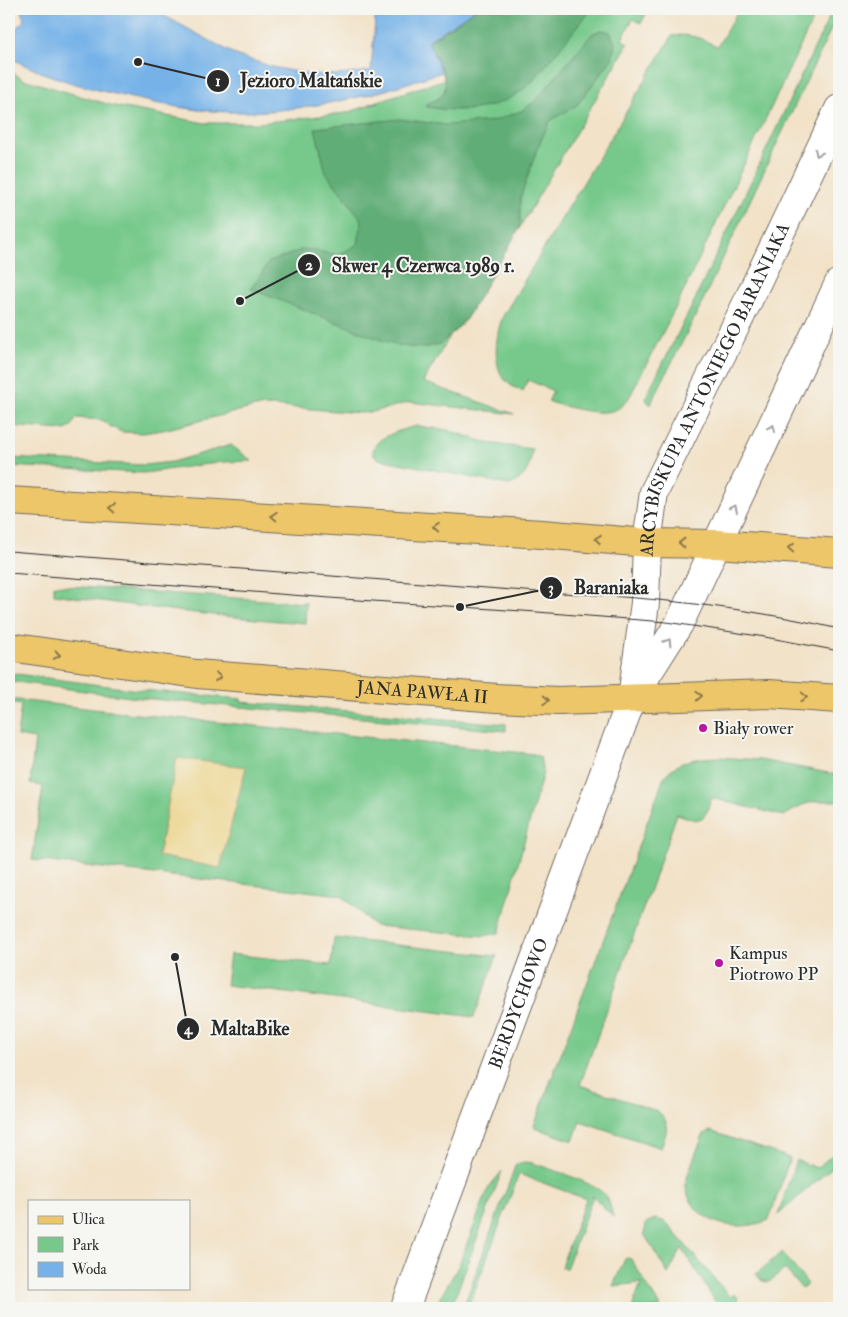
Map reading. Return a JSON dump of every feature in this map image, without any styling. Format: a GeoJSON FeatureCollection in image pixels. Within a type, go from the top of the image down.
{"type":"FeatureCollection","features":[{"type":"Feature","properties":{"kind":"main road"},"geometry":{"type":"LineString","coordinates":[[9,501],[542,534],[647,543],[717,544],[839,553]]}},
{"type":"Feature","properties":{"kind":"main road","name":"JANA PAWŁA II"},"geometry":{"type":"LineString","coordinates":[[9,648],[163,671],[300,684],[548,701],[769,694],[839,699]]}},
{"type":"Feature","properties":{"kind":"street","name":"ARCYBISKUPA ANTONIEGO BARANIAKA"},"geometry":{"type":"LineString","coordinates":[[632,698],[645,603],[647,543],[654,492],[746,305],[839,109]]}},
{"type":"Feature","properties":{"kind":"street"},"geometry":{"type":"LineString","coordinates":[[632,698],[679,624],[839,283]]}},
{"type":"Feature","properties":{"kind":"street","name":"BERDYCHOWO"},"geometry":{"type":"LineString","coordinates":[[404,1308],[632,698]]}},
{"type":"Feature","properties":{"kind":"green space"},"geometry":{"type":"Polygon","coordinates":[[[476,9],[649,9],[641,23],[633,19],[622,39],[628,44],[466,319],[450,336],[423,382],[514,414],[410,402],[373,412],[361,413],[272,406],[255,407],[163,430],[143,433],[122,432],[102,420],[77,418],[70,428],[64,430],[9,426],[9,70],[23,79],[114,106],[205,123],[258,123],[346,113],[443,80],[444,76],[428,42],[476,9]]]}},
{"type":"Feature","properties":{"kind":"green space"},"geometry":{"type":"Polygon","coordinates":[[[476,9],[592,9],[532,82],[509,99],[483,108],[469,110],[427,107],[425,105],[438,99],[445,90],[444,76],[428,42],[476,9]]]}},
{"type":"Feature","properties":{"kind":"green space"},"geometry":{"type":"Polygon","coordinates":[[[739,9],[818,9],[677,305],[630,396],[624,404],[615,410],[591,412],[548,402],[553,391],[528,380],[523,391],[512,386],[501,375],[498,367],[496,349],[498,331],[503,316],[672,36],[685,35],[696,37],[717,47],[739,9]]]}},
{"type":"Feature","properties":{"kind":"green space"},"geometry":{"type":"Polygon","coordinates":[[[833,9],[839,9],[839,12],[697,313],[650,405],[646,399],[648,392],[690,310],[833,9]]]}},
{"type":"Feature","properties":{"kind":"green space"},"geometry":{"type":"Polygon","coordinates":[[[602,30],[610,32],[615,43],[612,59],[577,105],[550,121],[537,149],[520,199],[520,227],[466,319],[440,344],[424,348],[407,347],[384,341],[251,289],[269,262],[304,249],[339,255],[358,244],[362,220],[326,173],[315,128],[400,119],[447,125],[493,121],[521,111],[534,102],[593,33],[602,30]]]}},
{"type":"Feature","properties":{"kind":"green space"},"geometry":{"type":"Polygon","coordinates":[[[418,426],[448,430],[488,443],[532,449],[529,466],[520,479],[509,485],[379,459],[373,454],[375,445],[380,440],[402,430],[418,426]]]}},
{"type":"Feature","properties":{"kind":"green space"},"geometry":{"type":"Polygon","coordinates":[[[231,445],[252,461],[222,462],[144,473],[9,466],[9,458],[144,465],[172,462],[231,445]]]}},
{"type":"Feature","properties":{"kind":"green space"},"geometry":{"type":"Polygon","coordinates":[[[54,585],[306,603],[305,623],[210,615],[85,599],[54,594],[54,585]]]}},
{"type":"Feature","properties":{"kind":"green space"},"geometry":{"type":"Polygon","coordinates":[[[9,673],[131,689],[241,699],[241,702],[506,724],[506,731],[130,697],[9,681],[9,673]]]}},
{"type":"Feature","properties":{"kind":"green space"},"geometry":{"type":"Polygon","coordinates":[[[9,699],[127,713],[534,754],[540,757],[543,773],[499,933],[484,936],[375,926],[341,895],[32,860],[43,786],[30,784],[35,739],[17,736],[21,705],[9,703],[9,699]]]}},
{"type":"Feature","properties":{"kind":"green space"},"geometry":{"type":"Polygon","coordinates":[[[717,757],[760,760],[839,775],[839,801],[816,801],[802,805],[784,816],[711,798],[707,812],[702,818],[695,820],[677,814],[580,1085],[657,1111],[665,1119],[666,1123],[666,1133],[661,1148],[580,1121],[573,1141],[536,1128],[534,1126],[664,777],[681,763],[695,759],[717,757]]]}},
{"type":"Feature","properties":{"kind":"green space"},"geometry":{"type":"Polygon","coordinates":[[[334,938],[497,956],[474,1017],[226,985],[230,954],[331,965],[334,938]]]}},
{"type":"Feature","properties":{"kind":"green space"},"geometry":{"type":"Polygon","coordinates":[[[710,1131],[790,1158],[769,1220],[750,1225],[729,1225],[710,1219],[701,1214],[694,1206],[687,1192],[687,1179],[701,1140],[704,1134],[710,1131]]]}},
{"type":"Feature","properties":{"kind":"green space"},"geometry":{"type":"Polygon","coordinates":[[[839,1149],[839,1161],[778,1215],[796,1160],[817,1168],[839,1149]]]}},
{"type":"Feature","properties":{"kind":"green space"},"geometry":{"type":"Polygon","coordinates":[[[525,1162],[571,1176],[599,1190],[608,1200],[613,1217],[593,1196],[566,1269],[561,1267],[586,1199],[519,1174],[468,1308],[463,1308],[516,1164],[525,1162]]]}},
{"type":"Feature","properties":{"kind":"green space"},"geometry":{"type":"Polygon","coordinates":[[[502,1171],[451,1308],[434,1308],[458,1267],[489,1187],[502,1171]]]}},
{"type":"Feature","properties":{"kind":"green space"},"geometry":{"type":"Polygon","coordinates":[[[655,1219],[664,1221],[669,1226],[730,1297],[735,1294],[738,1298],[737,1308],[714,1308],[716,1303],[682,1248],[668,1274],[644,1234],[646,1223],[655,1219]]]}},
{"type":"Feature","properties":{"kind":"green space"},"geometry":{"type":"Polygon","coordinates":[[[782,1252],[808,1284],[802,1289],[785,1269],[769,1282],[762,1281],[756,1274],[782,1252]]]}},
{"type":"Feature","properties":{"kind":"green space"},"geometry":{"type":"Polygon","coordinates":[[[625,1259],[631,1259],[661,1308],[632,1308],[641,1283],[613,1286],[625,1259]]]}},
{"type":"Feature","properties":{"kind":"sand"},"geometry":{"type":"Polygon","coordinates":[[[177,758],[246,767],[220,868],[158,856],[177,758]]]}},
{"type":"Feature","properties":{"kind":"water"},"geometry":{"type":"Polygon","coordinates":[[[22,9],[152,9],[238,56],[273,67],[307,74],[338,75],[371,71],[376,9],[476,9],[428,41],[442,72],[383,91],[343,100],[282,110],[221,112],[190,109],[137,99],[74,84],[47,75],[9,57],[9,33],[24,22],[22,9]]]}},
{"type":"Feature","properties":{"kind":"tram line"},"geometry":{"type":"LineString","coordinates":[[9,551],[538,592],[652,599],[765,614],[839,629]]}},
{"type":"Feature","properties":{"kind":"tram line"},"geometry":{"type":"LineString","coordinates":[[9,573],[666,622],[765,637],[839,651]]}},
{"type":"Feature","properties":{"kind":"place","name":"Jezioro Maltańskie"},"geometry":{"type":"Point","coordinates":[138,62]}},
{"type":"Feature","properties":{"kind":"place","name":"Skwer 4 Czerwca 1989 r."},"geometry":{"type":"Point","coordinates":[240,301]}},
{"type":"Feature","properties":{"kind":"place","name":"Baraniaka"},"geometry":{"type":"Point","coordinates":[460,607]}},
{"type":"Feature","properties":{"kind":"place","name":"Biały rower"},"geometry":{"type":"Point","coordinates":[703,728]}},
{"type":"Feature","properties":{"kind":"place","name":"MaltaBike"},"geometry":{"type":"Point","coordinates":[175,957]}},
{"type":"Feature","properties":{"kind":"place","name":"Kampus Piotrowo PP"},"geometry":{"type":"Point","coordinates":[719,963]}}]}
